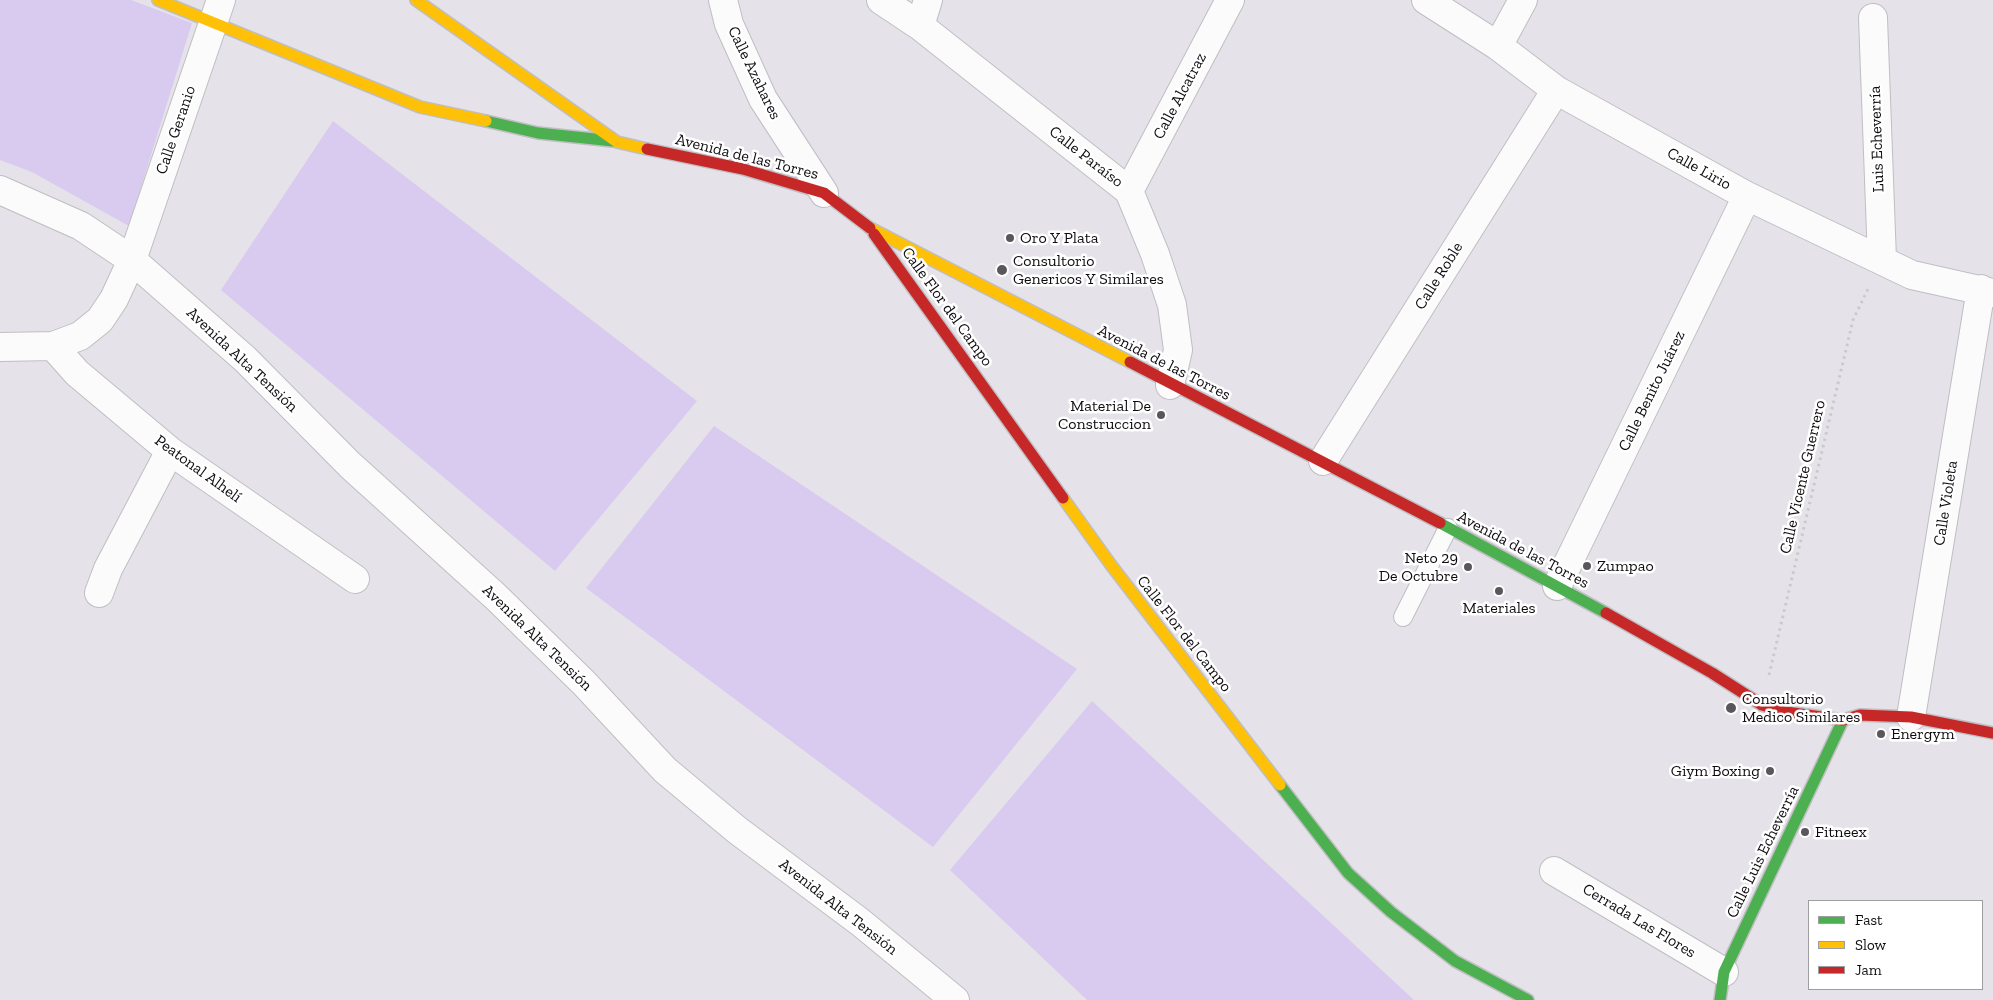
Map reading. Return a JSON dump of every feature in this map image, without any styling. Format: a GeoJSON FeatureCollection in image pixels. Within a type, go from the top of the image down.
{"type":"FeatureCollection","features":[{"type":"Feature","properties":{"kind":"street"},"geometry":{"type":"LineString","coordinates":[[158,0],[216,11],[308,63],[420,106],[538,133],[617,142]]}},
{"type":"Feature","properties":{"kind":"street","name":"Avenida de las Torres"},"geometry":{"type":"LineString","coordinates":[[416,0],[617,142],[743,169],[824,193],[872,230],[1170,385],[1322,461],[1557,586],[1712,673],[1762,705],[1786,712],[1843,720],[1860,715],[1911,717],[1993,733]]}},
{"type":"Feature","properties":{"kind":"street","name":"Calle Azahares"},"geometry":{"type":"LineString","coordinates":[[723,0],[729,24],[763,99],[824,193]]}},
{"type":"Feature","properties":{"kind":"street","name":"Calle Paraíso"},"geometry":{"type":"LineString","coordinates":[[881,0],[920,26],[1129,191],[1155,254],[1172,305],[1178,350],[1170,385]]}},
{"type":"Feature","properties":{"kind":"street"},"geometry":{"type":"LineString","coordinates":[[920,26],[928,0]]}},
{"type":"Feature","properties":{"kind":"street","name":"Calle Alcatraz"},"geometry":{"type":"LineString","coordinates":[[1129,191],[1230,0]]}},
{"type":"Feature","properties":{"kind":"street","name":"Calle Lirio"},"geometry":{"type":"LineString","coordinates":[[1426,0],[1498,46],[1556,90],[1747,196],[1912,275],[1987,291]]}},
{"type":"Feature","properties":{"kind":"street"},"geometry":{"type":"LineString","coordinates":[[1498,46],[1523,0]]}},
{"type":"Feature","properties":{"kind":"street","name":"Calle Geranio"},"geometry":{"type":"LineString","coordinates":[[0,347],[53,346],[80,336],[100,320],[114,299],[132,260],[216,11]]}},
{"type":"Feature","properties":{"kind":"street","name":"Luis Echeverría"},"geometry":{"type":"LineString","coordinates":[[1873,18],[1882,260]]}},
{"type":"Feature","properties":{"kind":"street","name":"Calle Roble"},"geometry":{"type":"LineString","coordinates":[[1322,461],[1556,90]]}},
{"type":"Feature","properties":{"kind":"street","name":"Avenida Alta Tensión"},"geometry":{"type":"LineString","coordinates":[[0,190],[81,226],[132,260],[245,359],[350,465],[496,597],[584,683],[665,770],[737,830],[860,922],[955,1000]]}},
{"type":"Feature","properties":{"kind":"street","name":"Calle Benito Juárez"},"geometry":{"type":"LineString","coordinates":[[1557,586],[1747,196]]}},
{"type":"Feature","properties":{"kind":"street","name":"Calle Flor del Campo"},"geometry":{"type":"LineString","coordinates":[[872,230],[1111,565],[1348,873],[1391,912],[1455,961],[1528,1000]]}},
{"type":"Feature","properties":{"kind":"street","name":"Calle Violeta"},"geometry":{"type":"LineString","coordinates":[[1911,717],[1987,291]]}},
{"type":"Feature","properties":{"kind":"street","name":"Peatonal Alhelí"},"geometry":{"type":"LineString","coordinates":[[53,346],[76,373],[170,451],[355,579]]}},
{"type":"Feature","properties":{"kind":"street"},"geometry":{"type":"LineString","coordinates":[[99,593],[108,569],[170,451]]}},
{"type":"Feature","properties":{"kind":"street","name":"Calle Luis Echeverría"},"geometry":{"type":"LineString","coordinates":[[1720,1000],[1724,972],[1843,720]]}},
{"type":"Feature","properties":{"kind":"street","name":"Cerrada Las Flores"},"geometry":{"type":"LineString","coordinates":[[1554,871],[1724,972]]}},
{"type":"Feature","properties":{"kind":"lane"},"geometry":{"type":"LineString","coordinates":[[1403,617],[1448,528]]}},
{"type":"Feature","properties":{"kind":"path","name":"Calle Vicente Guerrero"},"geometry":{"type":"LineString","coordinates":[[1762,705],[1853,320],[1882,260]]}},
{"type":"Feature","properties":{"kind":"shaded area"},"geometry":{"type":"Polygon","coordinates":[[[0,0],[131,0],[192,23],[129,226],[32,172],[0,160],[0,0]]]}},
{"type":"Feature","properties":{"kind":"shaded area"},"geometry":{"type":"Polygon","coordinates":[[[333,121],[697,401],[555,571],[221,290],[333,121]]]}},
{"type":"Feature","properties":{"kind":"shaded area"},"geometry":{"type":"Polygon","coordinates":[[[714,426],[1077,669],[933,847],[586,588],[714,426]]]}},
{"type":"Feature","properties":{"kind":"shaded area"},"geometry":{"type":"Polygon","coordinates":[[[1092,701],[1414,1000],[1087,1000],[950,870],[1092,701]]]}},
{"type":"Feature","properties":{"kind":"traffic: fast"},"geometry":{"type":"LineString","coordinates":[[486,121],[538,133],[613,141]]}},
{"type":"Feature","properties":{"kind":"traffic: fast"},"geometry":{"type":"LineString","coordinates":[[1440,523],[1606,613]]}},
{"type":"Feature","properties":{"kind":"traffic: fast"},"geometry":{"type":"LineString","coordinates":[[1720,1000],[1724,972],[1843,720]]}},
{"type":"Feature","properties":{"kind":"traffic: fast"},"geometry":{"type":"LineString","coordinates":[[1280,785],[1348,873],[1391,912],[1455,961],[1528,1000]]}},
{"type":"Feature","properties":{"kind":"traffic: slow"},"geometry":{"type":"LineString","coordinates":[[158,0],[420,107],[486,121]]}},
{"type":"Feature","properties":{"kind":"traffic: slow"},"geometry":{"type":"LineString","coordinates":[[416,0],[617,142],[647,149]]}},
{"type":"Feature","properties":{"kind":"traffic: slow"},"geometry":{"type":"LineString","coordinates":[[870,228],[1130,362]]}},
{"type":"Feature","properties":{"kind":"traffic: slow"},"geometry":{"type":"LineString","coordinates":[[1063,498],[1111,565],[1280,785]]}},
{"type":"Feature","properties":{"kind":"traffic: jam"},"geometry":{"type":"LineString","coordinates":[[647,149],[743,169],[824,193],[870,228]]}},
{"type":"Feature","properties":{"kind":"traffic: jam"},"geometry":{"type":"LineString","coordinates":[[874,234],[1063,498]]}},
{"type":"Feature","properties":{"kind":"traffic: jam"},"geometry":{"type":"LineString","coordinates":[[1130,362],[1440,523]]}},
{"type":"Feature","properties":{"kind":"traffic: jam"},"geometry":{"type":"LineString","coordinates":[[1606,613],[1712,673],[1762,705],[1786,712],[1843,720],[1860,715],[1911,717],[1993,733]]}},
{"type":"Feature","properties":{"kind":"place","name":"Oro Y Plata"},"geometry":{"type":"Point","coordinates":[1010,238]}},
{"type":"Feature","properties":{"kind":"place","name":"Consultorio Genericos Y Similares"},"geometry":{"type":"Point","coordinates":[1002,270]}},
{"type":"Feature","properties":{"kind":"place","name":"Material De Construccion"},"geometry":{"type":"Point","coordinates":[1161,415]}},
{"type":"Feature","properties":{"kind":"place","name":"Zumpao"},"geometry":{"type":"Point","coordinates":[1587,566]}},
{"type":"Feature","properties":{"kind":"place","name":"Neto 29 De Octubre"},"geometry":{"type":"Point","coordinates":[1468,567]}},
{"type":"Feature","properties":{"kind":"place","name":"Materiales"},"geometry":{"type":"Point","coordinates":[1499,591]}},
{"type":"Feature","properties":{"kind":"place","name":"Consultorio Medico Similares"},"geometry":{"type":"Point","coordinates":[1731,708]}},
{"type":"Feature","properties":{"kind":"place","name":"Energym"},"geometry":{"type":"Point","coordinates":[1881,734]}},
{"type":"Feature","properties":{"kind":"place","name":"Giym Boxing"},"geometry":{"type":"Point","coordinates":[1770,771]}},
{"type":"Feature","properties":{"kind":"place","name":"Fitneex"},"geometry":{"type":"Point","coordinates":[1805,832]}}]}
